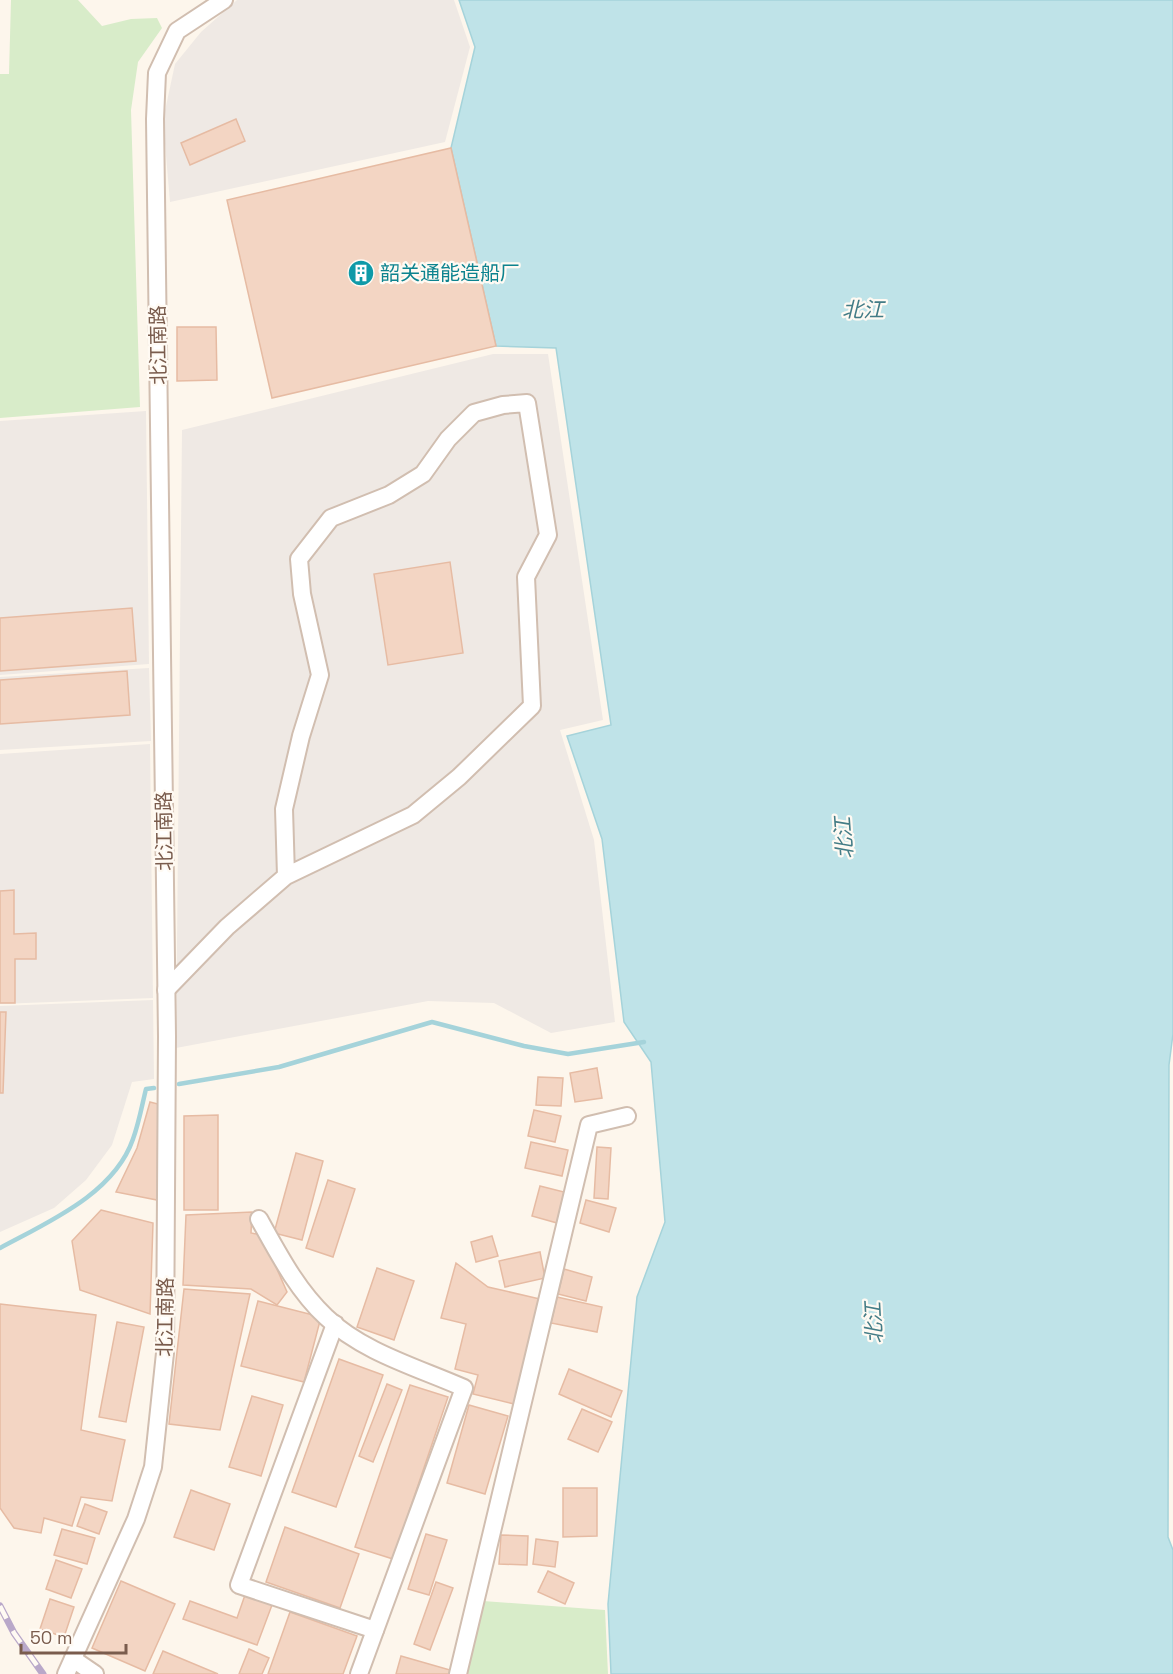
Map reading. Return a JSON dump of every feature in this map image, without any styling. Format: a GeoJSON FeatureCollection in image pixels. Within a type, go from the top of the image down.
{"type":"FeatureCollection","features":[{"type":"Feature","properties":{"kind":"street","name":"北江南路"},"geometry":{"type":"LineString","coordinates":[[70,1667],[136,1519],[153,1467],[165,1353],[166,990],[155,119],[157,73],[177,31],[224,0]]}},
{"type":"Feature","properties":{"kind":"street"},"geometry":{"type":"LineString","coordinates":[[166,990],[226,927],[286,876],[413,815],[459,777],[532,706],[526,577],[548,535],[527,403],[503,405],[474,413],[448,439],[423,474],[388,495],[331,518],[299,559],[302,594],[320,675],[301,736],[284,809],[286,876]]}},
{"type":"Feature","properties":{"kind":"street"},"geometry":{"type":"LineString","coordinates":[[458,1674],[589,1125],[627,1116]]}},
{"type":"Feature","properties":{"kind":"street"},"geometry":{"type":"LineString","coordinates":[[259,1219],[287,1268],[326,1317],[363,1344],[464,1388],[359,1674]]}},
{"type":"Feature","properties":{"kind":"street"},"geometry":{"type":"LineString","coordinates":[[335,1324],[239,1585],[375,1630]]}},
{"type":"Feature","properties":{"kind":"street"},"geometry":{"type":"LineString","coordinates":[[70,1667],[94,1674]]}},
{"type":"Feature","properties":{"kind":"shaded area"},"geometry":{"type":"Polygon","coordinates":[[[237,0],[454,0],[470,47],[445,142],[170,202],[163,120],[175,64],[201,32],[237,0]]]}},
{"type":"Feature","properties":{"kind":"shaded area"},"geometry":{"type":"Polygon","coordinates":[[[493,354],[548,354],[603,720],[560,730],[594,840],[615,1022],[551,1033],[494,1003],[428,1001],[176,1048],[182,430],[493,354]]]}},
{"type":"Feature","properties":{"kind":"shaded area"},"geometry":{"type":"Polygon","coordinates":[[[146,411],[149,664],[0,675],[0,421],[146,411]]]}},
{"type":"Feature","properties":{"kind":"shaded area"},"geometry":{"type":"Polygon","coordinates":[[[149,668],[151,741],[0,750],[0,677],[149,668]]]}},
{"type":"Feature","properties":{"kind":"shaded area"},"geometry":{"type":"Polygon","coordinates":[[[150,744],[153,998],[0,1004],[0,754],[150,744]]]}},
{"type":"Feature","properties":{"kind":"shaded area"},"geometry":{"type":"Polygon","coordinates":[[[153,1000],[154,1079],[132,1082],[112,1145],[86,1180],[54,1208],[0,1232],[0,1006],[153,1000]]]}},
{"type":"Feature","properties":{"kind":"green space"},"geometry":{"type":"Polygon","coordinates":[[[11,0],[78,0],[102,26],[131,19],[157,18],[162,28],[138,62],[131,110],[140,407],[0,418],[0,74],[9,74],[11,0]]]}},
{"type":"Feature","properties":{"kind":"green space"},"geometry":{"type":"Polygon","coordinates":[[[483,1601],[605,1610],[608,1674],[464,1674],[483,1601]]]}},
{"type":"Feature","properties":{"kind":"water","name":"北江"},"geometry":{"type":"Polygon","coordinates":[[[459,0],[1173,0],[1173,1034],[1169,1065],[1168,1537],[1173,1550],[1173,1674],[611,1674],[608,1604],[637,1297],[665,1222],[651,1062],[624,1022],[602,839],[567,736],[611,725],[556,348],[496,346],[451,148],[475,47],[459,0]]]}},
{"type":"Feature","properties":{"kind":"building"},"geometry":{"type":"Polygon","coordinates":[[[236,119],[245,141],[190,165],[181,143],[236,119]]]}},
{"type":"Feature","properties":{"kind":"building","name":"韶关通能造船厂"},"geometry":{"type":"Polygon","coordinates":[[[451,148],[496,346],[272,398],[227,200],[451,148]]]}},
{"type":"Feature","properties":{"kind":"building"},"geometry":{"type":"Polygon","coordinates":[[[177,327],[216,327],[217,380],[177,381],[177,327]]]}},
{"type":"Feature","properties":{"kind":"building"},"geometry":{"type":"Polygon","coordinates":[[[450,562],[463,653],[388,665],[374,574],[450,562]]]}},
{"type":"Feature","properties":{"kind":"building"},"geometry":{"type":"Polygon","coordinates":[[[132,608],[136,661],[0,671],[0,618],[132,608]]]}},
{"type":"Feature","properties":{"kind":"building"},"geometry":{"type":"Polygon","coordinates":[[[127,671],[130,715],[0,724],[0,680],[127,671]]]}},
{"type":"Feature","properties":{"kind":"building"},"geometry":{"type":"Polygon","coordinates":[[[14,890],[14,934],[36,933],[36,959],[15,959],[15,1003],[0,1003],[0,891],[14,890]]]}},
{"type":"Feature","properties":{"kind":"building"},"geometry":{"type":"Polygon","coordinates":[[[0,1012],[6,1012],[3,1093],[0,1093],[0,1012]]]}},
{"type":"Feature","properties":{"kind":"building"},"geometry":{"type":"Polygon","coordinates":[[[597,1068],[602,1098],[575,1102],[570,1073],[597,1068]]]}},
{"type":"Feature","properties":{"kind":"building"},"geometry":{"type":"Polygon","coordinates":[[[538,1077],[563,1078],[561,1106],[536,1105],[538,1077]]]}},
{"type":"Feature","properties":{"kind":"building"},"geometry":{"type":"Polygon","coordinates":[[[150,1102],[158,1104],[157,1200],[116,1192],[137,1148],[150,1102]]]}},
{"type":"Feature","properties":{"kind":"building"},"geometry":{"type":"Polygon","coordinates":[[[534,1110],[561,1116],[555,1142],[528,1136],[534,1110]]]}},
{"type":"Feature","properties":{"kind":"building"},"geometry":{"type":"Polygon","coordinates":[[[218,1115],[218,1210],[184,1210],[184,1116],[218,1115]]]}},
{"type":"Feature","properties":{"kind":"building"},"geometry":{"type":"Polygon","coordinates":[[[531,1142],[568,1150],[562,1176],[525,1168],[531,1142]]]}},
{"type":"Feature","properties":{"kind":"building"},"geometry":{"type":"Polygon","coordinates":[[[597,1147],[611,1148],[608,1199],[594,1198],[597,1147]]]}},
{"type":"Feature","properties":{"kind":"building"},"geometry":{"type":"Polygon","coordinates":[[[296,1153],[323,1161],[302,1240],[274,1233],[296,1153]]]}},
{"type":"Feature","properties":{"kind":"building"},"geometry":{"type":"Polygon","coordinates":[[[328,1180],[355,1189],[333,1257],[306,1248],[328,1180]]]}},
{"type":"Feature","properties":{"kind":"building"},"geometry":{"type":"Polygon","coordinates":[[[540,1186],[564,1192],[557,1223],[532,1216],[540,1186]]]}},
{"type":"Feature","properties":{"kind":"building"},"geometry":{"type":"Polygon","coordinates":[[[586,1200],[616,1208],[609,1232],[580,1223],[586,1200]]]}},
{"type":"Feature","properties":{"kind":"building"},"geometry":{"type":"Polygon","coordinates":[[[101,1210],[153,1223],[150,1314],[80,1290],[72,1241],[101,1210]]]}},
{"type":"Feature","properties":{"kind":"building"},"geometry":{"type":"Polygon","coordinates":[[[252,1212],[251,1233],[262,1235],[287,1292],[277,1305],[251,1289],[183,1285],[186,1215],[252,1212]]]}},
{"type":"Feature","properties":{"kind":"building"},"geometry":{"type":"Polygon","coordinates":[[[492,1236],[498,1256],[476,1262],[471,1242],[492,1236]]]}},
{"type":"Feature","properties":{"kind":"building"},"geometry":{"type":"Polygon","coordinates":[[[540,1252],[545,1278],[505,1287],[499,1261],[540,1252]]]}},
{"type":"Feature","properties":{"kind":"building"},"geometry":{"type":"Polygon","coordinates":[[[456,1263],[488,1287],[540,1299],[514,1404],[473,1394],[478,1375],[455,1369],[466,1324],[441,1318],[456,1263]]]}},
{"type":"Feature","properties":{"kind":"building"},"geometry":{"type":"Polygon","coordinates":[[[377,1268],[414,1281],[394,1340],[357,1327],[377,1268]]]}},
{"type":"Feature","properties":{"kind":"building"},"geometry":{"type":"Polygon","coordinates":[[[564,1269],[592,1277],[586,1301],[558,1294],[564,1269]]]}},
{"type":"Feature","properties":{"kind":"building"},"geometry":{"type":"Polygon","coordinates":[[[184,1289],[250,1294],[220,1430],[169,1424],[184,1289]]]}},
{"type":"Feature","properties":{"kind":"building"},"geometry":{"type":"Polygon","coordinates":[[[557,1297],[602,1307],[597,1332],[551,1323],[557,1297]]]}},
{"type":"Feature","properties":{"kind":"building"},"geometry":{"type":"Polygon","coordinates":[[[258,1301],[321,1317],[304,1382],[241,1366],[258,1301]]]}},
{"type":"Feature","properties":{"kind":"building"},"geometry":{"type":"Polygon","coordinates":[[[0,1304],[96,1315],[81,1430],[125,1440],[112,1501],[81,1497],[72,1526],[44,1518],[41,1533],[14,1528],[0,1508],[0,1304]]]}},
{"type":"Feature","properties":{"kind":"building"},"geometry":{"type":"Polygon","coordinates":[[[117,1322],[144,1327],[126,1422],[99,1417],[117,1322]]]}},
{"type":"Feature","properties":{"kind":"building"},"geometry":{"type":"Polygon","coordinates":[[[339,1359],[383,1375],[336,1507],[292,1492],[339,1359]]]}},
{"type":"Feature","properties":{"kind":"building"},"geometry":{"type":"Polygon","coordinates":[[[569,1369],[622,1391],[611,1417],[559,1394],[569,1369]]]}},
{"type":"Feature","properties":{"kind":"building"},"geometry":{"type":"Polygon","coordinates":[[[387,1384],[402,1390],[373,1462],[359,1456],[387,1384]]]}},
{"type":"Feature","properties":{"kind":"building"},"geometry":{"type":"Polygon","coordinates":[[[410,1385],[448,1397],[393,1559],[355,1547],[410,1385]]]}},
{"type":"Feature","properties":{"kind":"building"},"geometry":{"type":"Polygon","coordinates":[[[252,1396],[283,1405],[261,1476],[229,1467],[252,1396]]]}},
{"type":"Feature","properties":{"kind":"building"},"geometry":{"type":"Polygon","coordinates":[[[469,1405],[508,1416],[485,1494],[447,1483],[469,1405]]]}},
{"type":"Feature","properties":{"kind":"building"},"geometry":{"type":"Polygon","coordinates":[[[582,1409],[612,1422],[598,1452],[568,1439],[582,1409]]]}},
{"type":"Feature","properties":{"kind":"building"},"geometry":{"type":"Polygon","coordinates":[[[563,1488],[597,1488],[597,1536],[563,1537],[563,1488]]]}},
{"type":"Feature","properties":{"kind":"building"},"geometry":{"type":"Polygon","coordinates":[[[191,1490],[230,1504],[214,1550],[174,1537],[191,1490]]]}},
{"type":"Feature","properties":{"kind":"building"},"geometry":{"type":"Polygon","coordinates":[[[85,1504],[107,1512],[99,1534],[77,1526],[85,1504]]]}},
{"type":"Feature","properties":{"kind":"building"},"geometry":{"type":"Polygon","coordinates":[[[285,1527],[359,1554],[340,1608],[266,1582],[285,1527]]]}},
{"type":"Feature","properties":{"kind":"building"},"geometry":{"type":"Polygon","coordinates":[[[62,1529],[95,1538],[87,1564],[54,1555],[62,1529]]]}},
{"type":"Feature","properties":{"kind":"building"},"geometry":{"type":"Polygon","coordinates":[[[426,1534],[447,1540],[429,1595],[408,1589],[426,1534]]]}},
{"type":"Feature","properties":{"kind":"building"},"geometry":{"type":"Polygon","coordinates":[[[501,1535],[528,1536],[527,1565],[499,1564],[501,1535]]]}},
{"type":"Feature","properties":{"kind":"building"},"geometry":{"type":"Polygon","coordinates":[[[536,1539],[558,1542],[555,1567],[533,1564],[536,1539]]]}},
{"type":"Feature","properties":{"kind":"building"},"geometry":{"type":"Polygon","coordinates":[[[56,1560],[82,1569],[71,1598],[46,1589],[56,1560]]]}},
{"type":"Feature","properties":{"kind":"building"},"geometry":{"type":"Polygon","coordinates":[[[548,1571],[574,1583],[565,1604],[538,1592],[548,1571]]]}},
{"type":"Feature","properties":{"kind":"building"},"geometry":{"type":"Polygon","coordinates":[[[121,1581],[175,1604],[145,1671],[92,1648],[121,1581]]]}},
{"type":"Feature","properties":{"kind":"building"},"geometry":{"type":"Polygon","coordinates":[[[436,1582],[453,1588],[430,1650],[414,1644],[436,1582]]]}},
{"type":"Feature","properties":{"kind":"building"},"geometry":{"type":"Polygon","coordinates":[[[245,1595],[272,1605],[257,1645],[183,1619],[190,1601],[237,1618],[245,1595]]]}},
{"type":"Feature","properties":{"kind":"building"},"geometry":{"type":"Polygon","coordinates":[[[50,1599],[74,1607],[64,1637],[40,1629],[50,1599]]]}},
{"type":"Feature","properties":{"kind":"building"},"geometry":{"type":"Polygon","coordinates":[[[290,1612],[357,1636],[343,1674],[268,1674],[290,1612]]]}},
{"type":"Feature","properties":{"kind":"building"},"geometry":{"type":"Polygon","coordinates":[[[249,1649],[269,1658],[262,1674],[239,1674],[249,1649]]]}},
{"type":"Feature","properties":{"kind":"building"},"geometry":{"type":"Polygon","coordinates":[[[163,1651],[218,1674],[153,1674],[163,1651]]]}},
{"type":"Feature","properties":{"kind":"building"},"geometry":{"type":"Polygon","coordinates":[[[401,1656],[450,1670],[449,1674],[396,1674],[401,1656]]]}},
{"type":"Feature","properties":{"kind":"waterway"},"geometry":{"type":"LineString","coordinates":[[179,1084],[279,1067],[432,1022],[524,1046],[568,1054],[644,1042]]}},
{"type":"Feature","properties":{"kind":"waterway"},"geometry":{"type":"LineString","coordinates":[[0,1248],[58,1217],[95,1191],[111,1176],[124,1158],[133,1139],[146,1089],[154,1088]]}},
{"type":"Feature","properties":{"kind":"railway"},"geometry":{"type":"LineString","coordinates":[[0,1606],[14,1633],[43,1674]]}},
{"type":"Feature","properties":{"kind":"place","name":"韶关通能造船厂"},"geometry":{"type":"Point","coordinates":[361,273]}}]}
